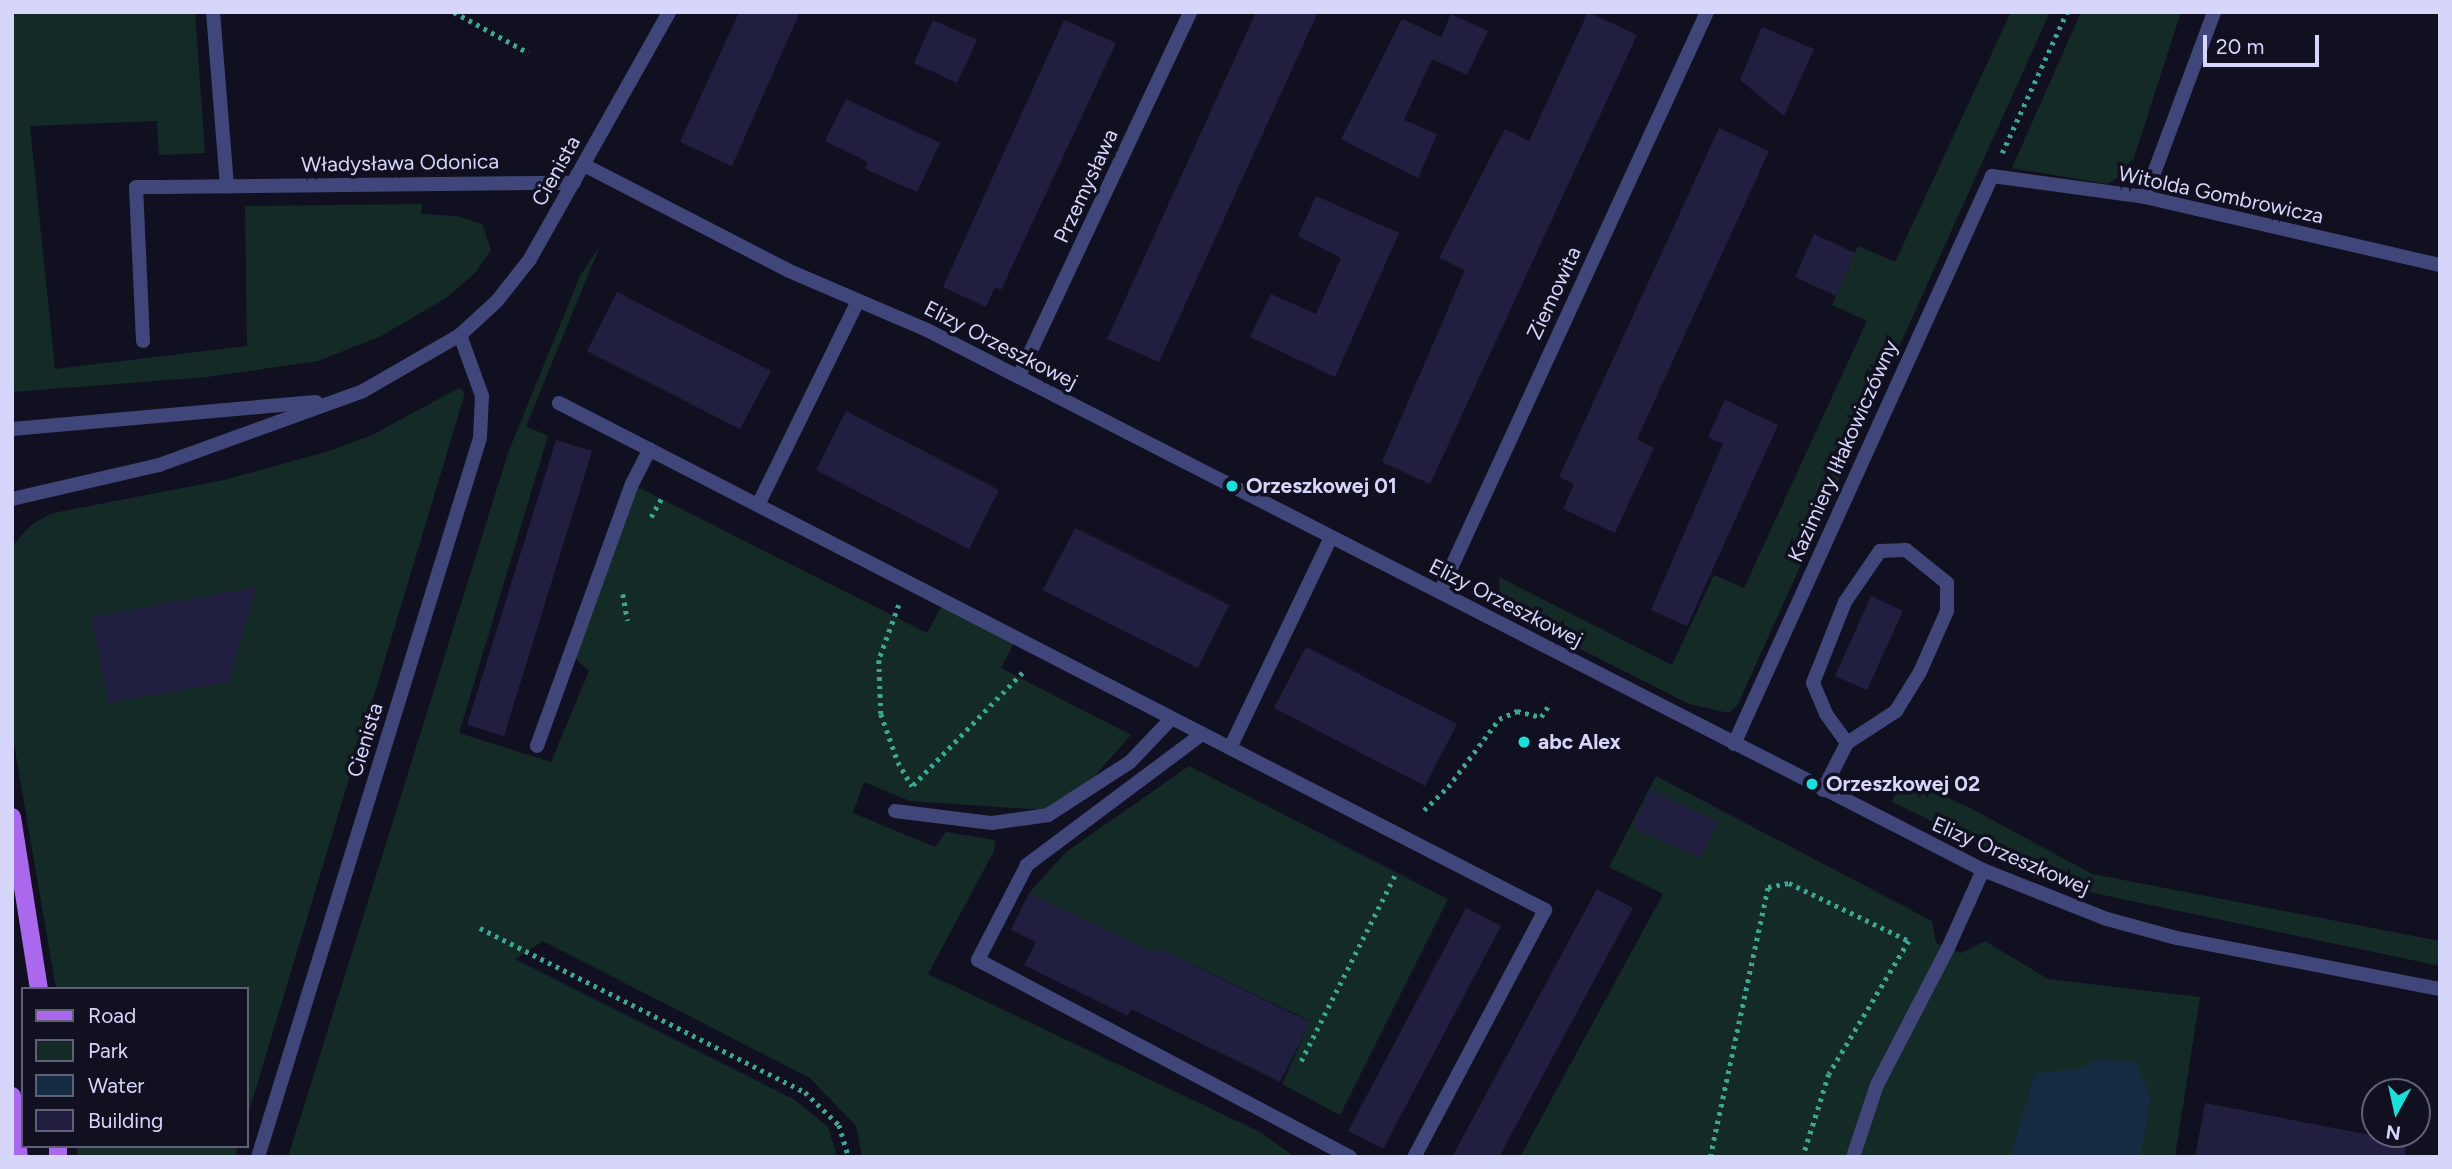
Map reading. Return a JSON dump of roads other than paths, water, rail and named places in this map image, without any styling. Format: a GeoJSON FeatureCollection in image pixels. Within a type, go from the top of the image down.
{"type":"FeatureCollection","features":[{"type":"Feature","properties":{"kind":"main road"},"geometry":{"type":"LineString","coordinates":[[12,817],[39,987]]}},
{"type":"Feature","properties":{"kind":"main road"},"geometry":{"type":"LineString","coordinates":[[12,1096],[19,1157]]}},
{"type":"Feature","properties":{"kind":"street"},"geometry":{"type":"LineString","coordinates":[[213,12],[227,186]]}},
{"type":"Feature","properties":{"kind":"street","name":"Cienista"},"geometry":{"type":"LineString","coordinates":[[12,499],[159,465],[335,400],[413,365],[460,335],[497,300],[530,259],[669,12]]}},
{"type":"Feature","properties":{"kind":"street","name":"Przemysława"},"geometry":{"type":"LineString","coordinates":[[1019,376],[1190,12]]}},
{"type":"Feature","properties":{"kind":"street","name":"Ziemowita"},"geometry":{"type":"LineString","coordinates":[[1440,592],[1707,12]]}},
{"type":"Feature","properties":{"kind":"street"},"geometry":{"type":"LineString","coordinates":[[2145,197],[2214,12]]}},
{"type":"Feature","properties":{"kind":"street","name":"Elizy Orzeszkowej"},"geometry":{"type":"LineString","coordinates":[[584,165],[787,270],[1019,376],[1983,870],[2068,905],[2177,938],[2440,989]]}},
{"type":"Feature","properties":{"kind":"street","name":"Witolda Gombrowicza"},"geometry":{"type":"LineString","coordinates":[[1992,176],[2145,197],[2440,265]]}},
{"type":"Feature","properties":{"kind":"street","name":"Kazimiery Iłłakowiczówny"},"geometry":{"type":"LineString","coordinates":[[1734,744],[1992,176]]}},
{"type":"Feature","properties":{"kind":"street","name":"Władysława Odonica"},"geometry":{"type":"LineString","coordinates":[[143,341],[136,187],[575,183]]}},
{"type":"Feature","properties":{"kind":"street"},"geometry":{"type":"LineString","coordinates":[[758,505],[858,301]]}},
{"type":"Feature","properties":{"kind":"street","name":"Cienista"},"geometry":{"type":"LineString","coordinates":[[258,1157],[480,438],[482,396],[460,335]]}},
{"type":"Feature","properties":{"kind":"street","name":"Cienista"},"geometry":{"type":"LineString","coordinates":[[12,429],[335,400]]}},
{"type":"Feature","properties":{"kind":"street"},"geometry":{"type":"LineString","coordinates":[[559,403],[1040,648],[1171,719],[1545,911],[1414,1157]]}},
{"type":"Feature","properties":{"kind":"street"},"geometry":{"type":"LineString","coordinates":[[537,746],[632,484],[650,449]]}},
{"type":"Feature","properties":{"kind":"street"},"geometry":{"type":"LineString","coordinates":[[1230,748],[1331,537]]}},
{"type":"Feature","properties":{"kind":"street"},"geometry":{"type":"LineString","coordinates":[[1823,790],[1847,743],[1896,711],[1920,672],[1947,611],[1947,583],[1906,550],[1880,551],[1845,601],[1813,683],[1826,714],[1847,743]]}},
{"type":"Feature","properties":{"kind":"street"},"geometry":{"type":"LineString","coordinates":[[895,811],[992,823],[1048,815],[1130,762],[1171,719]]}},
{"type":"Feature","properties":{"kind":"street"},"geometry":{"type":"LineString","coordinates":[[1202,734],[1027,865],[978,960],[1350,1157]]}},
{"type":"Feature","properties":{"kind":"street"},"geometry":{"type":"LineString","coordinates":[[1853,1157],[1877,1085],[1983,870]]}},
{"type":"Feature","properties":{"kind":"water"},"geometry":{"type":"Polygon","coordinates":[[[2101,1058],[2136,1062],[2151,1098],[2140,1157],[2010,1157],[2035,1073],[2078,1069],[2101,1058]]]}},
{"type":"Feature","properties":{"kind":"place","name":"Orzeszkowej 01"},"geometry":{"type":"Point","coordinates":[1232,486]}},
{"type":"Feature","properties":{"kind":"place","name":"abc Alex"},"geometry":{"type":"Point","coordinates":[1524,742]}},
{"type":"Feature","properties":{"kind":"place","name":"Orzeszkowej 02"},"geometry":{"type":"Point","coordinates":[1812,784]}}]}
